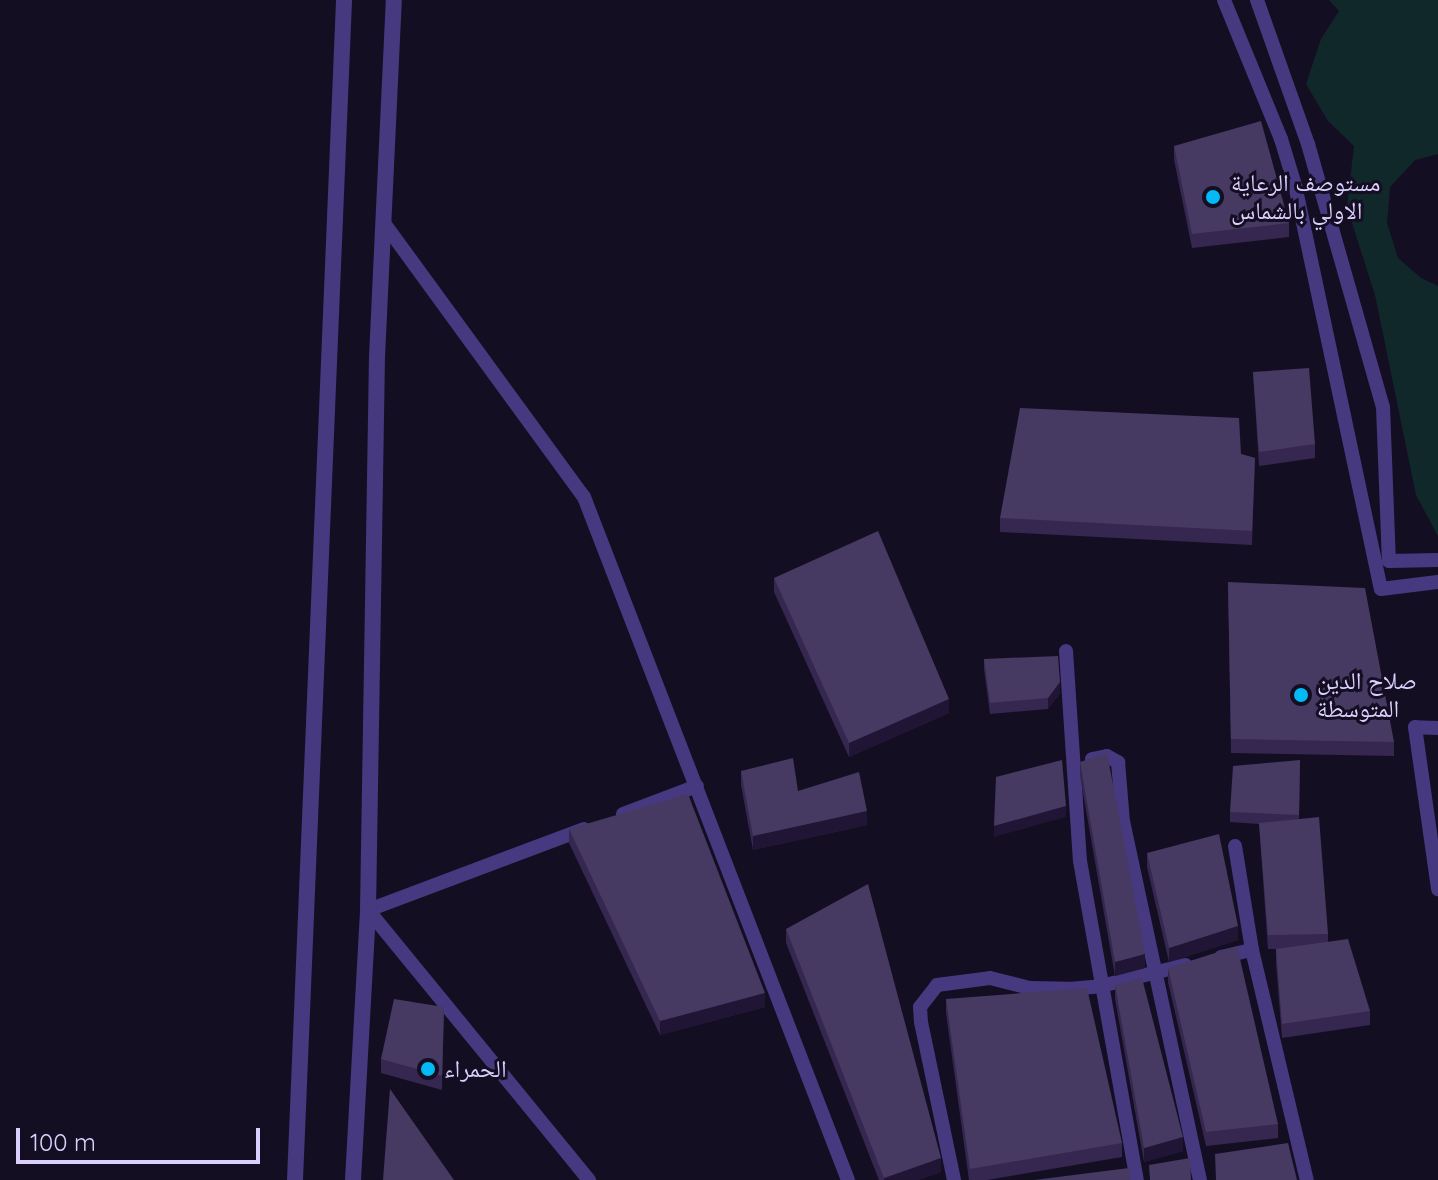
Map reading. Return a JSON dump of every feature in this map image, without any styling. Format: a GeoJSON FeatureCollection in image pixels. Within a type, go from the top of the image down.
{"type":"FeatureCollection","features":[{"type":"Feature","properties":{"kind":"street"},"geometry":{"type":"LineString","coordinates":[[295,1180],[344,0]]}},
{"type":"Feature","properties":{"kind":"street"},"geometry":{"type":"LineString","coordinates":[[353,1180],[368,910],[377,357],[394,0]]}},
{"type":"Feature","properties":{"kind":"street"},"geometry":{"type":"LineString","coordinates":[[1224,0],[1281,139],[1295,185],[1381,589],[1438,582]]}},
{"type":"Feature","properties":{"kind":"street"},"geometry":{"type":"LineString","coordinates":[[1257,0],[1308,144],[1383,407],[1389,561],[1438,560]]}},
{"type":"Feature","properties":{"kind":"street"},"geometry":{"type":"LineString","coordinates":[[384,223],[584,497],[848,1180]]}},
{"type":"Feature","properties":{"kind":"street"},"geometry":{"type":"LineString","coordinates":[[1066,651],[1080,861],[1131,1174],[1151,1167]]}},
{"type":"Feature","properties":{"kind":"street"},"geometry":{"type":"LineString","coordinates":[[1438,728],[1415,727],[1438,889]]}},
{"type":"Feature","properties":{"kind":"street"},"geometry":{"type":"LineString","coordinates":[[1072,764],[1107,756],[1118,762],[1123,821],[1156,972],[1205,1159],[1200,1180]]}},
{"type":"Feature","properties":{"kind":"street"},"geometry":{"type":"LineString","coordinates":[[607,820],[697,786]]}},
{"type":"Feature","properties":{"kind":"street"},"geometry":{"type":"LineString","coordinates":[[368,910],[592,826]]}},
{"type":"Feature","properties":{"kind":"street"},"geometry":{"type":"LineString","coordinates":[[1235,846],[1289,1145],[1307,1180]]}},
{"type":"Feature","properties":{"kind":"street"},"geometry":{"type":"LineString","coordinates":[[368,910],[589,1180]]}},
{"type":"Feature","properties":{"kind":"street"},"geometry":{"type":"LineString","coordinates":[[954,1180],[921,1022],[920,1007],[937,985],[990,978],[1030,988],[1101,986],[1252,950]]}},
{"type":"Feature","properties":{"kind":"street"},"geometry":{"type":"LineString","coordinates":[[1182,1162],[1205,1159]]}},
{"type":"Feature","properties":{"kind":"green space"},"geometry":{"type":"Polygon","coordinates":[[[1329,0],[1438,0],[1438,154],[1415,160],[1390,187],[1387,223],[1398,258],[1421,278],[1438,286],[1438,536],[1416,495],[1375,295],[1347,207],[1354,146],[1328,121],[1306,84],[1321,39],[1339,11],[1329,0]]]}},
{"type":"Feature","properties":{"kind":"building"},"geometry":{"type":"Polygon","coordinates":[[[1261,121],[1289,223],[1192,234],[1174,146],[1261,121]]]}},
{"type":"Feature","properties":{"kind":"building"},"geometry":{"type":"Polygon","coordinates":[[[1309,368],[1315,444],[1259,452],[1253,372],[1309,368]]]}},
{"type":"Feature","properties":{"kind":"building"},"geometry":{"type":"Polygon","coordinates":[[[1020,408],[1239,418],[1241,454],[1255,458],[1252,531],[1000,518],[1020,408]]]}},
{"type":"Feature","properties":{"kind":"building"},"geometry":{"type":"Polygon","coordinates":[[[878,531],[949,699],[849,743],[774,578],[878,531]]]}},
{"type":"Feature","properties":{"kind":"building"},"geometry":{"type":"Polygon","coordinates":[[[1228,582],[1365,588],[1394,742],[1231,739],[1228,582]]]}},
{"type":"Feature","properties":{"kind":"building"},"geometry":{"type":"Polygon","coordinates":[[[1058,656],[1060,682],[1048,698],[990,703],[984,659],[1058,656]]]}},
{"type":"Feature","properties":{"kind":"building"},"geometry":{"type":"Polygon","coordinates":[[[1107,753],[1145,954],[1115,962],[1080,762],[1107,753]]]}},
{"type":"Feature","properties":{"kind":"building"},"geometry":{"type":"Polygon","coordinates":[[[793,758],[798,791],[859,772],[867,811],[753,836],[741,771],[793,758]]]}},
{"type":"Feature","properties":{"kind":"building"},"geometry":{"type":"Polygon","coordinates":[[[1062,760],[1066,806],[994,826],[996,777],[1062,760]]]}},
{"type":"Feature","properties":{"kind":"building"},"geometry":{"type":"Polygon","coordinates":[[[1300,760],[1299,815],[1230,812],[1233,766],[1300,760]]]}},
{"type":"Feature","properties":{"kind":"building"},"geometry":{"type":"Polygon","coordinates":[[[688,794],[765,993],[660,1021],[569,829],[688,794]]]}},
{"type":"Feature","properties":{"kind":"building"},"geometry":{"type":"Polygon","coordinates":[[[1319,817],[1328,934],[1268,935],[1259,823],[1319,817]]]}},
{"type":"Feature","properties":{"kind":"building"},"geometry":{"type":"Polygon","coordinates":[[[1219,834],[1238,926],[1169,948],[1147,853],[1219,834]]]}},
{"type":"Feature","properties":{"kind":"building"},"geometry":{"type":"Polygon","coordinates":[[[868,884],[941,1158],[884,1178],[786,929],[868,884]]]}},
{"type":"Feature","properties":{"kind":"building"},"geometry":{"type":"Polygon","coordinates":[[[1348,939],[1370,1011],[1282,1024],[1276,949],[1348,939]]]}},
{"type":"Feature","properties":{"kind":"building"},"geometry":{"type":"Polygon","coordinates":[[[1237,946],[1278,1124],[1206,1132],[1168,968],[1237,946]]]}},
{"type":"Feature","properties":{"kind":"building"},"geometry":{"type":"Polygon","coordinates":[[[1142,978],[1183,1137],[1144,1148],[1115,985],[1142,978]]]}},
{"type":"Feature","properties":{"kind":"building"},"geometry":{"type":"Polygon","coordinates":[[[1087,988],[1122,1143],[970,1169],[946,999],[1087,988]]]}},
{"type":"Feature","properties":{"kind":"building"},"geometry":{"type":"Polygon","coordinates":[[[394,999],[444,1007],[442,1076],[381,1059],[394,999]]]}},
{"type":"Feature","properties":{"kind":"building"},"geometry":{"type":"Polygon","coordinates":[[[390,1089],[454,1180],[383,1180],[390,1089]]]}},
{"type":"Feature","properties":{"kind":"building"},"geometry":{"type":"Polygon","coordinates":[[[1288,1143],[1297,1180],[1216,1180],[1215,1154],[1288,1143]]]}},
{"type":"Feature","properties":{"kind":"building"},"geometry":{"type":"Polygon","coordinates":[[[1190,1158],[1191,1180],[1150,1180],[1149,1165],[1190,1158]]]}},
{"type":"Feature","properties":{"kind":"building"},"geometry":{"type":"Polygon","coordinates":[[[1129,1168],[1130,1180],[1034,1180],[1129,1168]]]}},
{"type":"Feature","properties":{"kind":"place","name":"مستوصف الرعاية الاولي بالشماس"},"geometry":{"type":"Point","coordinates":[1213,197]}},
{"type":"Feature","properties":{"kind":"place","name":"صلاح الدين المتوسطة"},"geometry":{"type":"Point","coordinates":[1301,695]}},
{"type":"Feature","properties":{"kind":"place","name":"الحمراء"},"geometry":{"type":"Point","coordinates":[428,1069]}}]}
